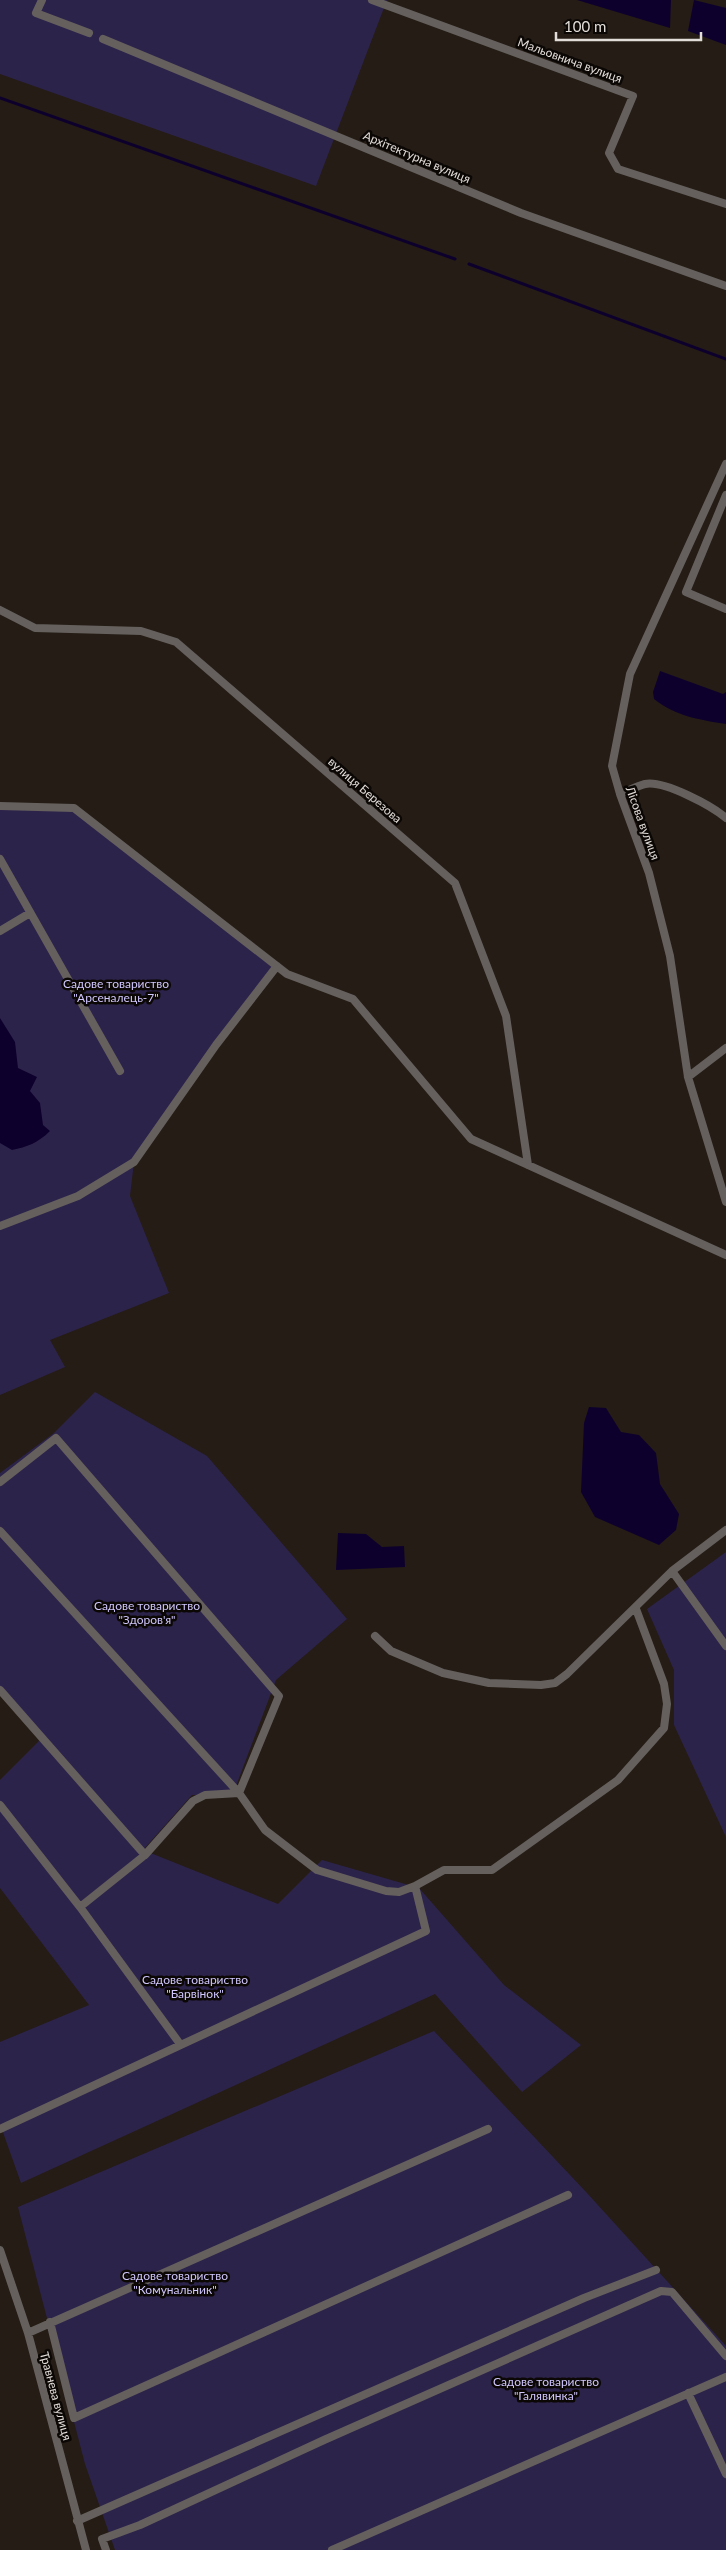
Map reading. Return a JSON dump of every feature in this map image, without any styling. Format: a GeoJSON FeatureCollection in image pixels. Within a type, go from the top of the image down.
{"type":"FeatureCollection","features":[{"type":"Feature","properties":{"kind":"street"},"geometry":{"type":"LineString","coordinates":[[42,0],[36,13],[89,33]]}},
{"type":"Feature","properties":{"kind":"street","name":"Мальовнича вулиця"},"geometry":{"type":"LineString","coordinates":[[372,0],[633,96],[609,153],[618,169],[726,204]]}},
{"type":"Feature","properties":{"kind":"street","name":"Архітектурна вулиця"},"geometry":{"type":"LineString","coordinates":[[103,39],[521,213],[726,286]]}},
{"type":"Feature","properties":{"kind":"street","name":"Лісова вулиця"},"geometry":{"type":"LineString","coordinates":[[726,464],[630,674],[612,766],[620,794],[649,873],[670,956],[688,1077],[726,1202]]}},
{"type":"Feature","properties":{"kind":"street"},"geometry":{"type":"LineString","coordinates":[[726,495],[686,592],[726,609]]}},
{"type":"Feature","properties":{"kind":"street","name":"вулиця Березова"},"geometry":{"type":"LineString","coordinates":[[0,610],[35,628],[141,631],[176,642],[455,883],[506,1016],[528,1165]]}},
{"type":"Feature","properties":{"kind":"street"},"geometry":{"type":"LineString","coordinates":[[620,794],[646,784],[660,785],[715,809],[726,818]]}},
{"type":"Feature","properties":{"kind":"street"},"geometry":{"type":"LineString","coordinates":[[0,806],[74,808],[287,974],[353,999],[471,1139],[726,1255]]}},
{"type":"Feature","properties":{"kind":"street"},"geometry":{"type":"LineString","coordinates":[[0,859],[120,1071]]}},
{"type":"Feature","properties":{"kind":"street"},"geometry":{"type":"LineString","coordinates":[[0,931],[30,913]]}},
{"type":"Feature","properties":{"kind":"street"},"geometry":{"type":"LineString","coordinates":[[0,1226],[78,1196],[134,1162],[216,1045],[277,966]]}},
{"type":"Feature","properties":{"kind":"street"},"geometry":{"type":"LineString","coordinates":[[688,1077],[726,1048]]}},
{"type":"Feature","properties":{"kind":"street"},"geometry":{"type":"LineString","coordinates":[[0,1482],[56,1438],[279,1696],[239,1793]]}},
{"type":"Feature","properties":{"kind":"street"},"geometry":{"type":"LineString","coordinates":[[376,1636],[391,1651],[443,1673],[489,1684],[542,1685],[555,1682],[567,1674],[636,1609],[672,1571],[726,1530]]}},
{"type":"Feature","properties":{"kind":"street"},"geometry":{"type":"LineString","coordinates":[[0,1531],[239,1793],[265,1830],[317,1870],[386,1891],[399,1892],[415,1886],[444,1870],[492,1870],[618,1780],[664,1728],[667,1704],[664,1684],[636,1609]]}},
{"type":"Feature","properties":{"kind":"street"},"geometry":{"type":"LineString","coordinates":[[672,1571],[726,1646]]}},
{"type":"Feature","properties":{"kind":"street"},"geometry":{"type":"LineString","coordinates":[[0,1690],[145,1855]]}},
{"type":"Feature","properties":{"kind":"street"},"geometry":{"type":"LineString","coordinates":[[80,1907],[145,1855],[193,1801],[205,1795],[239,1793]]}},
{"type":"Feature","properties":{"kind":"street"},"geometry":{"type":"LineString","coordinates":[[0,1805],[80,1907],[180,2044]]}},
{"type":"Feature","properties":{"kind":"street"},"geometry":{"type":"LineString","coordinates":[[0,2130],[180,2044],[426,1931],[415,1886]]}},
{"type":"Feature","properties":{"kind":"street"},"geometry":{"type":"LineString","coordinates":[[28,2333],[488,2129]]}},
{"type":"Feature","properties":{"kind":"street"},"geometry":{"type":"LineString","coordinates":[[50,2322],[74,2418],[568,2195]]}},
{"type":"Feature","properties":{"kind":"street","name":"Травнева вулиця"},"geometry":{"type":"LineString","coordinates":[[0,2250],[28,2333],[86,2550]]}},
{"type":"Feature","properties":{"kind":"street"},"geometry":{"type":"LineString","coordinates":[[77,2521],[575,2302],[656,2270]]}},
{"type":"Feature","properties":{"kind":"street"},"geometry":{"type":"LineString","coordinates":[[106,2550],[102,2539],[140,2524],[324,2440],[661,2291],[672,2292],[726,2356]]}},
{"type":"Feature","properties":{"kind":"street"},"geometry":{"type":"LineString","coordinates":[[332,2550],[726,2377]]}},
{"type":"Feature","properties":{"kind":"street"},"geometry":{"type":"LineString","coordinates":[[688,2393],[726,2474]]}},
{"type":"Feature","properties":{"kind":"green space"},"geometry":{"type":"Polygon","coordinates":[[[0,0],[387,0],[316,186],[0,74],[0,0]]]}},
{"type":"Feature","properties":{"kind":"green space","name":"Садове товариство \"Арсеналець-7\""},"geometry":{"type":"Polygon","coordinates":[[[0,804],[74,808],[277,966],[134,1162],[130,1196],[169,1293],[50,1340],[65,1367],[0,1395],[0,804]]]}},
{"type":"Feature","properties":{"kind":"green space"},"geometry":{"type":"Polygon","coordinates":[[[95,1392],[207,1456],[347,1619],[276,1680],[233,1794],[192,1795],[143,1850],[278,1904],[322,1860],[419,1888],[504,1985],[581,2045],[522,2092],[435,1994],[21,2183],[0,2124],[0,2042],[89,2005],[0,1888],[0,1780],[42,1738],[0,1693],[0,1473],[54,1433],[95,1392]]]}},
{"type":"Feature","properties":{"kind":"green space"},"geometry":{"type":"Polygon","coordinates":[[[726,1552],[726,1837],[674,1725],[674,1670],[647,1609],[726,1552]]]}},
{"type":"Feature","properties":{"kind":"green space"},"geometry":{"type":"Polygon","coordinates":[[[434,2031],[587,2193],[726,2346],[726,2550],[115,2550],[85,2464],[18,2207],[434,2031]]]}},
{"type":"Feature","properties":{"kind":"shaded area"},"geometry":{"type":"Polygon","coordinates":[[[577,0],[671,0],[670,28],[577,0]]]}},
{"type":"Feature","properties":{"kind":"shaded area"},"geometry":{"type":"Polygon","coordinates":[[[694,0],[726,8],[726,45],[688,31],[694,0]]]}},
{"type":"Feature","properties":{"kind":"shaded area"},"geometry":{"type":"Polygon","coordinates":[[[660,671],[723,694],[726,692],[726,724],[697,719],[670,710],[654,699],[653,692],[660,671]]]}},
{"type":"Feature","properties":{"kind":"shaded area"},"geometry":{"type":"Polygon","coordinates":[[[0,1018],[15,1042],[18,1068],[37,1077],[30,1091],[40,1103],[43,1125],[50,1131],[32,1144],[12,1150],[0,1143],[0,1018]]]}},
{"type":"Feature","properties":{"kind":"shaded area"},"geometry":{"type":"Polygon","coordinates":[[[589,1407],[606,1408],[621,1432],[639,1435],[656,1453],[660,1484],[679,1514],[676,1530],[659,1545],[595,1517],[581,1492],[584,1423],[589,1407]]]}},
{"type":"Feature","properties":{"kind":"shaded area"},"geometry":{"type":"Polygon","coordinates":[[[338,1533],[366,1534],[382,1547],[404,1546],[405,1567],[336,1570],[338,1533]]]}},
{"type":"Feature","properties":{"kind":"waterway"},"geometry":{"type":"LineString","coordinates":[[0,98],[455,259]]}},
{"type":"Feature","properties":{"kind":"waterway"},"geometry":{"type":"LineString","coordinates":[[469,264],[726,359]]}},
{"type":"Feature","properties":{"kind":"park label","name":"Садове товариство \"Здоров'я\""},"geometry":{"type":"Point","coordinates":[147,1612]}},
{"type":"Feature","properties":{"kind":"park label","name":"Садове товариство \"Барвінок\""},"geometry":{"type":"Point","coordinates":[195,1986]}},
{"type":"Feature","properties":{"kind":"park label","name":"Садове товариство \"Комунальник\""},"geometry":{"type":"Point","coordinates":[175,2282]}},
{"type":"Feature","properties":{"kind":"park label","name":"Садове товариство \"Галявинка\""},"geometry":{"type":"Point","coordinates":[546,2388]}}]}
